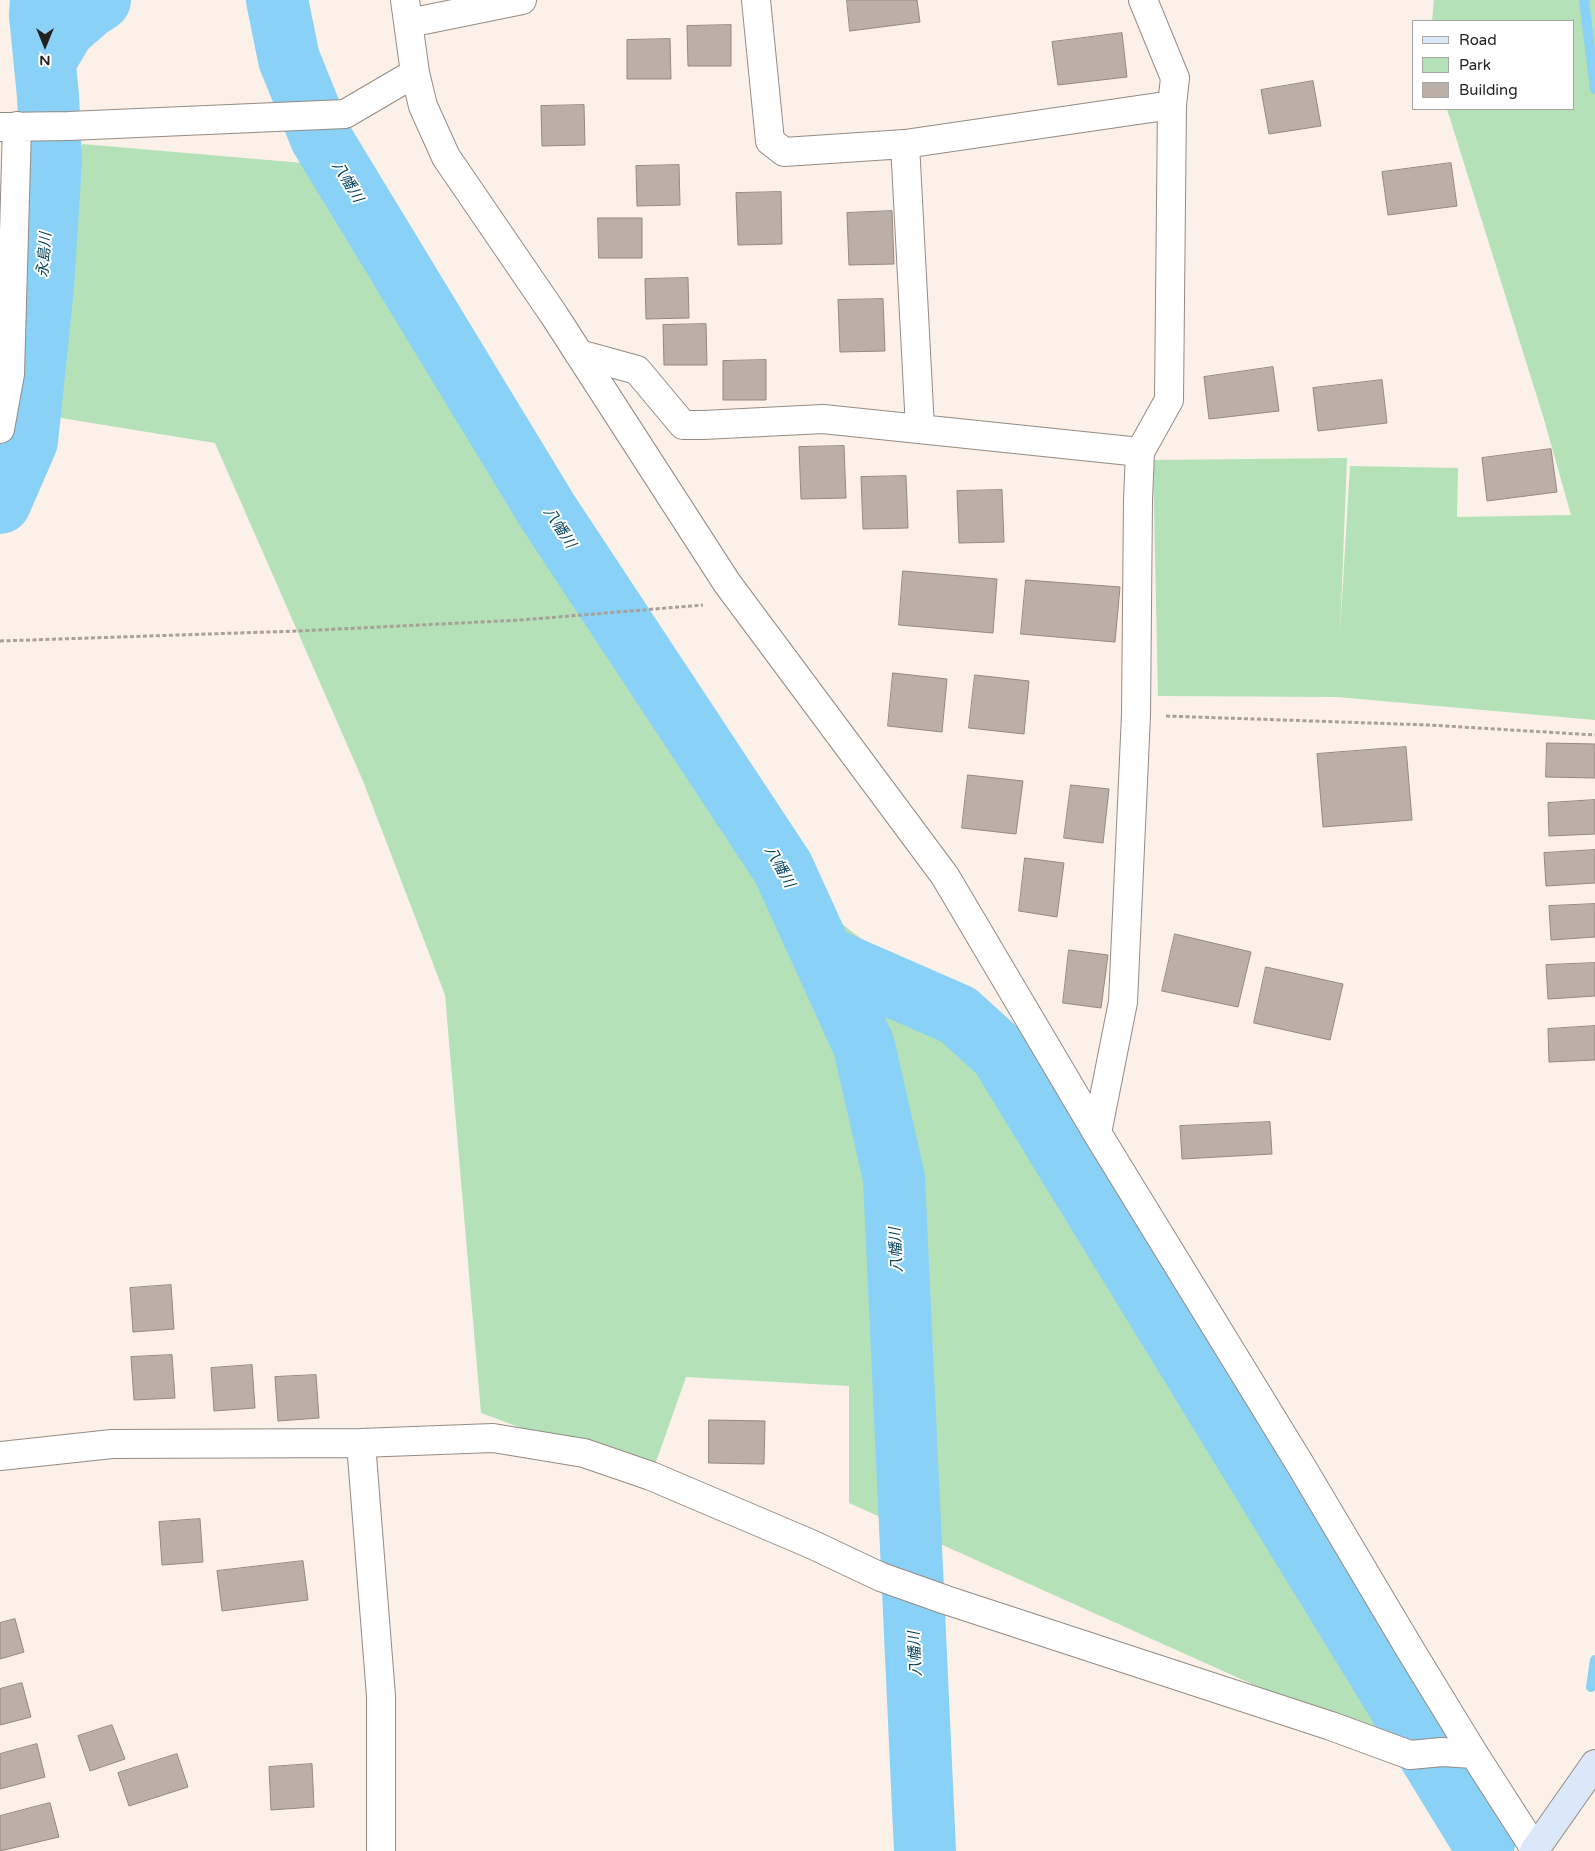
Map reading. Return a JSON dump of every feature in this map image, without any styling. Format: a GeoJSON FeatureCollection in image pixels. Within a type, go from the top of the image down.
{"type":"FeatureCollection","features":[{"type":"Feature","properties":{"kind":"street"},"geometry":{"type":"LineString","coordinates":[[522,0],[407,12],[415,73],[423,106],[446,157],[579,354],[727,583],[945,876],[1097,1133],[1300,1464],[1411,1651],[1535,1850],[1595,1764]]}},
{"type":"Feature","properties":{"kind":"street"},"geometry":{"type":"LineString","coordinates":[[756,0],[770,141],[784,152],[905,144],[1172,105]]}},
{"type":"Feature","properties":{"kind":"street"},"geometry":{"type":"LineString","coordinates":[[1097,1133],[1123,1002],[1136,715],[1140,452],[1169,400],[1172,105],[1175,78],[1143,0]]}},
{"type":"Feature","properties":{"kind":"street"},"geometry":{"type":"LineString","coordinates":[[0,429],[10,374],[6,317],[12,127],[345,114],[415,73]]}},
{"type":"Feature","properties":{"kind":"street"},"geometry":{"type":"LineString","coordinates":[[905,144],[920,428]]}},
{"type":"Feature","properties":{"kind":"street"},"geometry":{"type":"LineString","coordinates":[[579,354],[637,370],[683,425],[823,418],[1140,452]]}},
{"type":"Feature","properties":{"kind":"street"},"geometry":{"type":"LineString","coordinates":[[0,1456],[112,1444],[361,1443],[493,1438],[584,1453],[650,1476],[810,1544],[881,1577],[946,1600],[1410,1754],[1442,1752],[1474,1754]]}},
{"type":"Feature","properties":{"kind":"street"},"geometry":{"type":"LineString","coordinates":[[361,1443],[381,1696],[381,1851]]}},
{"type":"Feature","properties":{"kind":"path"},"geometry":{"type":"LineString","coordinates":[[0,641],[298,631],[566,616],[741,602]]}},
{"type":"Feature","properties":{"kind":"path"},"geometry":{"type":"LineString","coordinates":[[1136,715],[1331,721],[1595,735]]}},
{"type":"Feature","properties":{"kind":"green space"},"geometry":{"type":"Polygon","coordinates":[[[1434,0],[1595,0],[1595,720],[1337,697],[1158,696],[1153,460],[1347,458],[1340,633],[1350,466],[1458,468],[1457,517],[1571,515],[1543,416],[1447,110],[1575,110],[1575,20],[1432,20],[1434,0]]]}},
{"type":"Feature","properties":{"kind":"green space"},"geometry":{"type":"Polygon","coordinates":[[[82,144],[303,163],[396,319],[725,833],[891,962],[980,1047],[1410,1755],[849,1503],[849,1386],[686,1377],[651,1476],[481,1413],[445,995],[363,781],[215,443],[30,413],[82,144]]]}},
{"type":"Feature","properties":{"kind":"building"},"geometry":{"type":"Polygon","coordinates":[[[847,0],[917,0],[920,22],[850,31],[847,0]]]}},
{"type":"Feature","properties":{"kind":"building"},"geometry":{"type":"Polygon","coordinates":[[[731,25],[731,66],[688,66],[687,26],[731,25]]]}},
{"type":"Feature","properties":{"kind":"building"},"geometry":{"type":"Polygon","coordinates":[[[1122,33],[1127,77],[1058,85],[1052,42],[1122,33]]]}},
{"type":"Feature","properties":{"kind":"building"},"geometry":{"type":"Polygon","coordinates":[[[670,39],[671,79],[627,79],[627,40],[670,39]]]}},
{"type":"Feature","properties":{"kind":"building"},"geometry":{"type":"Polygon","coordinates":[[[1313,81],[1321,126],[1269,134],[1261,90],[1313,81]]]}},
{"type":"Feature","properties":{"kind":"building"},"geometry":{"type":"Polygon","coordinates":[[[584,105],[585,145],[542,146],[541,106],[584,105]]]}},
{"type":"Feature","properties":{"kind":"building"},"geometry":{"type":"Polygon","coordinates":[[[1451,163],[1457,206],[1388,215],[1382,172],[1451,163]]]}},
{"type":"Feature","properties":{"kind":"building"},"geometry":{"type":"Polygon","coordinates":[[[679,165],[680,205],[637,206],[636,166],[679,165]]]}},
{"type":"Feature","properties":{"kind":"building"},"geometry":{"type":"Polygon","coordinates":[[[781,192],[782,244],[738,245],[736,193],[781,192]]]}},
{"type":"Feature","properties":{"kind":"building"},"geometry":{"type":"Polygon","coordinates":[[[892,211],[894,264],[849,265],[847,213],[892,211]]]}},
{"type":"Feature","properties":{"kind":"building"},"geometry":{"type":"Polygon","coordinates":[[[598,218],[642,218],[642,258],[599,258],[598,218]]]}},
{"type":"Feature","properties":{"kind":"building"},"geometry":{"type":"Polygon","coordinates":[[[688,278],[689,318],[646,319],[645,279],[688,278]]]}},
{"type":"Feature","properties":{"kind":"building"},"geometry":{"type":"Polygon","coordinates":[[[883,299],[885,351],[840,352],[838,300],[883,299]]]}},
{"type":"Feature","properties":{"kind":"building"},"geometry":{"type":"Polygon","coordinates":[[[706,324],[707,365],[664,365],[663,325],[706,324]]]}},
{"type":"Feature","properties":{"kind":"building"},"geometry":{"type":"Polygon","coordinates":[[[766,360],[766,400],[723,400],[723,361],[766,360]]]}},
{"type":"Feature","properties":{"kind":"building"},"geometry":{"type":"Polygon","coordinates":[[[1273,367],[1279,411],[1209,419],[1204,377],[1273,367]]]}},
{"type":"Feature","properties":{"kind":"building"},"geometry":{"type":"Polygon","coordinates":[[[1382,380],[1387,423],[1318,431],[1313,388],[1382,380]]]}},
{"type":"Feature","properties":{"kind":"building"},"geometry":{"type":"Polygon","coordinates":[[[844,446],[846,498],[801,499],[799,447],[844,446]]]}},
{"type":"Feature","properties":{"kind":"building"},"geometry":{"type":"Polygon","coordinates":[[[1551,449],[1557,492],[1487,501],[1482,458],[1551,449]]]}},
{"type":"Feature","properties":{"kind":"building"},"geometry":{"type":"Polygon","coordinates":[[[906,476],[908,528],[863,529],[861,477],[906,476]]]}},
{"type":"Feature","properties":{"kind":"building"},"geometry":{"type":"Polygon","coordinates":[[[1002,490],[1004,542],[959,543],[957,491],[1002,490]]]}},
{"type":"Feature","properties":{"kind":"building"},"geometry":{"type":"Polygon","coordinates":[[[903,571],[997,579],[993,633],[899,625],[903,571]]]}},
{"type":"Feature","properties":{"kind":"building"},"geometry":{"type":"Polygon","coordinates":[[[1026,580],[1120,587],[1115,642],[1021,634],[1026,580]]]}},
{"type":"Feature","properties":{"kind":"building"},"geometry":{"type":"Polygon","coordinates":[[[893,673],[947,679],[942,732],[888,726],[893,673]]]}},
{"type":"Feature","properties":{"kind":"building"},"geometry":{"type":"Polygon","coordinates":[[[975,675],[1029,681],[1024,734],[969,728],[975,675]]]}},
{"type":"Feature","properties":{"kind":"building"},"geometry":{"type":"Polygon","coordinates":[[[1547,743],[1595,744],[1595,778],[1546,777],[1547,743]]]}},
{"type":"Feature","properties":{"kind":"building"},"geometry":{"type":"Polygon","coordinates":[[[1406,747],[1412,820],[1323,827],[1317,754],[1406,747]]]}},
{"type":"Feature","properties":{"kind":"building"},"geometry":{"type":"Polygon","coordinates":[[[968,775],[1023,781],[1016,834],[962,828],[968,775]]]}},
{"type":"Feature","properties":{"kind":"building"},"geometry":{"type":"Polygon","coordinates":[[[1071,785],[1109,789],[1103,843],[1064,838],[1071,785]]]}},
{"type":"Feature","properties":{"kind":"building"},"geometry":{"type":"Polygon","coordinates":[[[1595,800],[1595,834],[1549,836],[1548,803],[1595,800]]]}},
{"type":"Feature","properties":{"kind":"building"},"geometry":{"type":"Polygon","coordinates":[[[1595,850],[1595,883],[1546,886],[1544,853],[1595,850]]]}},
{"type":"Feature","properties":{"kind":"building"},"geometry":{"type":"Polygon","coordinates":[[[1025,858],[1064,863],[1057,917],[1019,911],[1025,858]]]}},
{"type":"Feature","properties":{"kind":"building"},"geometry":{"type":"Polygon","coordinates":[[[1595,904],[1595,937],[1551,940],[1549,906],[1595,904]]]}},
{"type":"Feature","properties":{"kind":"building"},"geometry":{"type":"Polygon","coordinates":[[[1175,934],[1251,952],[1238,1007],[1162,991],[1175,934]]]}},
{"type":"Feature","properties":{"kind":"building"},"geometry":{"type":"Polygon","coordinates":[[[1069,950],[1108,955],[1101,1008],[1063,1003],[1069,950]]]}},
{"type":"Feature","properties":{"kind":"building"},"geometry":{"type":"Polygon","coordinates":[[[1595,963],[1595,996],[1548,999],[1546,965],[1595,963]]]}},
{"type":"Feature","properties":{"kind":"building"},"geometry":{"type":"Polygon","coordinates":[[[1266,967],[1343,984],[1330,1040],[1254,1023],[1266,967]]]}},
{"type":"Feature","properties":{"kind":"building"},"geometry":{"type":"Polygon","coordinates":[[[1595,1026],[1595,1060],[1549,1062],[1548,1029],[1595,1026]]]}},
{"type":"Feature","properties":{"kind":"building"},"geometry":{"type":"Polygon","coordinates":[[[1270,1122],[1272,1154],[1182,1159],[1180,1126],[1270,1122]]]}},
{"type":"Feature","properties":{"kind":"building"},"geometry":{"type":"Polygon","coordinates":[[[171,1285],[174,1329],[133,1332],[130,1288],[171,1285]]]}},
{"type":"Feature","properties":{"kind":"building"},"geometry":{"type":"Polygon","coordinates":[[[172,1355],[175,1398],[134,1400],[131,1357],[172,1355]]]}},
{"type":"Feature","properties":{"kind":"building"},"geometry":{"type":"Polygon","coordinates":[[[252,1365],[255,1408],[214,1411],[211,1368],[252,1365]]]}},
{"type":"Feature","properties":{"kind":"building"},"geometry":{"type":"Polygon","coordinates":[[[316,1375],[319,1418],[278,1421],[275,1377],[316,1375]]]}},
{"type":"Feature","properties":{"kind":"building"},"geometry":{"type":"Polygon","coordinates":[[[709,1420],[765,1421],[764,1464],[709,1463],[709,1420]]]}},
{"type":"Feature","properties":{"kind":"building"},"geometry":{"type":"Polygon","coordinates":[[[200,1519],[203,1562],[162,1565],[159,1522],[200,1519]]]}},
{"type":"Feature","properties":{"kind":"building"},"geometry":{"type":"Polygon","coordinates":[[[303,1561],[308,1600],[222,1611],[217,1571],[303,1561]]]}},
{"type":"Feature","properties":{"kind":"building"},"geometry":{"type":"Polygon","coordinates":[[[15,1619],[24,1652],[0,1659],[0,1623],[15,1619]]]}},
{"type":"Feature","properties":{"kind":"building"},"geometry":{"type":"Polygon","coordinates":[[[22,1683],[31,1717],[0,1725],[0,1689],[22,1683]]]}},
{"type":"Feature","properties":{"kind":"building"},"geometry":{"type":"Polygon","coordinates":[[[112,1725],[125,1759],[90,1771],[78,1736],[112,1725]]]}},
{"type":"Feature","properties":{"kind":"building"},"geometry":{"type":"Polygon","coordinates":[[[37,1744],[45,1777],[0,1789],[0,1754],[37,1744]]]}},
{"type":"Feature","properties":{"kind":"building"},"geometry":{"type":"Polygon","coordinates":[[[177,1754],[188,1787],[129,1806],[118,1773],[177,1754]]]}},
{"type":"Feature","properties":{"kind":"building"},"geometry":{"type":"Polygon","coordinates":[[[312,1764],[314,1807],[271,1810],[269,1767],[312,1764]]]}},
{"type":"Feature","properties":{"kind":"building"},"geometry":{"type":"Polygon","coordinates":[[[50,1803],[59,1837],[0,1851],[0,1816],[50,1803]]]}},
{"type":"Feature","properties":{"kind":"waterway","name":"永島川"},"geometry":{"type":"LineString","coordinates":[[0,503],[27,441],[43,287],[51,161],[48,96],[40,15],[41,0]]}},
{"type":"Feature","properties":{"kind":"waterway"},"geometry":{"type":"LineString","coordinates":[[45,61],[64,29],[100,0]]}},
{"type":"Feature","properties":{"kind":"waterway","name":"八幡川"},"geometry":{"type":"LineString","coordinates":[[277,0],[289,59],[321,138],[548,512],[783,868],[864,1046],[894,1178],[925,1851]]}},
{"type":"Feature","properties":{"kind":"waterway"},"geometry":{"type":"LineString","coordinates":[[1584,0],[1595,89]]}},
{"type":"Feature","properties":{"kind":"waterway"},"geometry":{"type":"LineString","coordinates":[[823,956],[958,1015],[1000,1053],[1484,1844]]}},
{"type":"Feature","properties":{"kind":"waterway"},"geometry":{"type":"LineString","coordinates":[[1591,1687],[1595,1660]]}}]}
